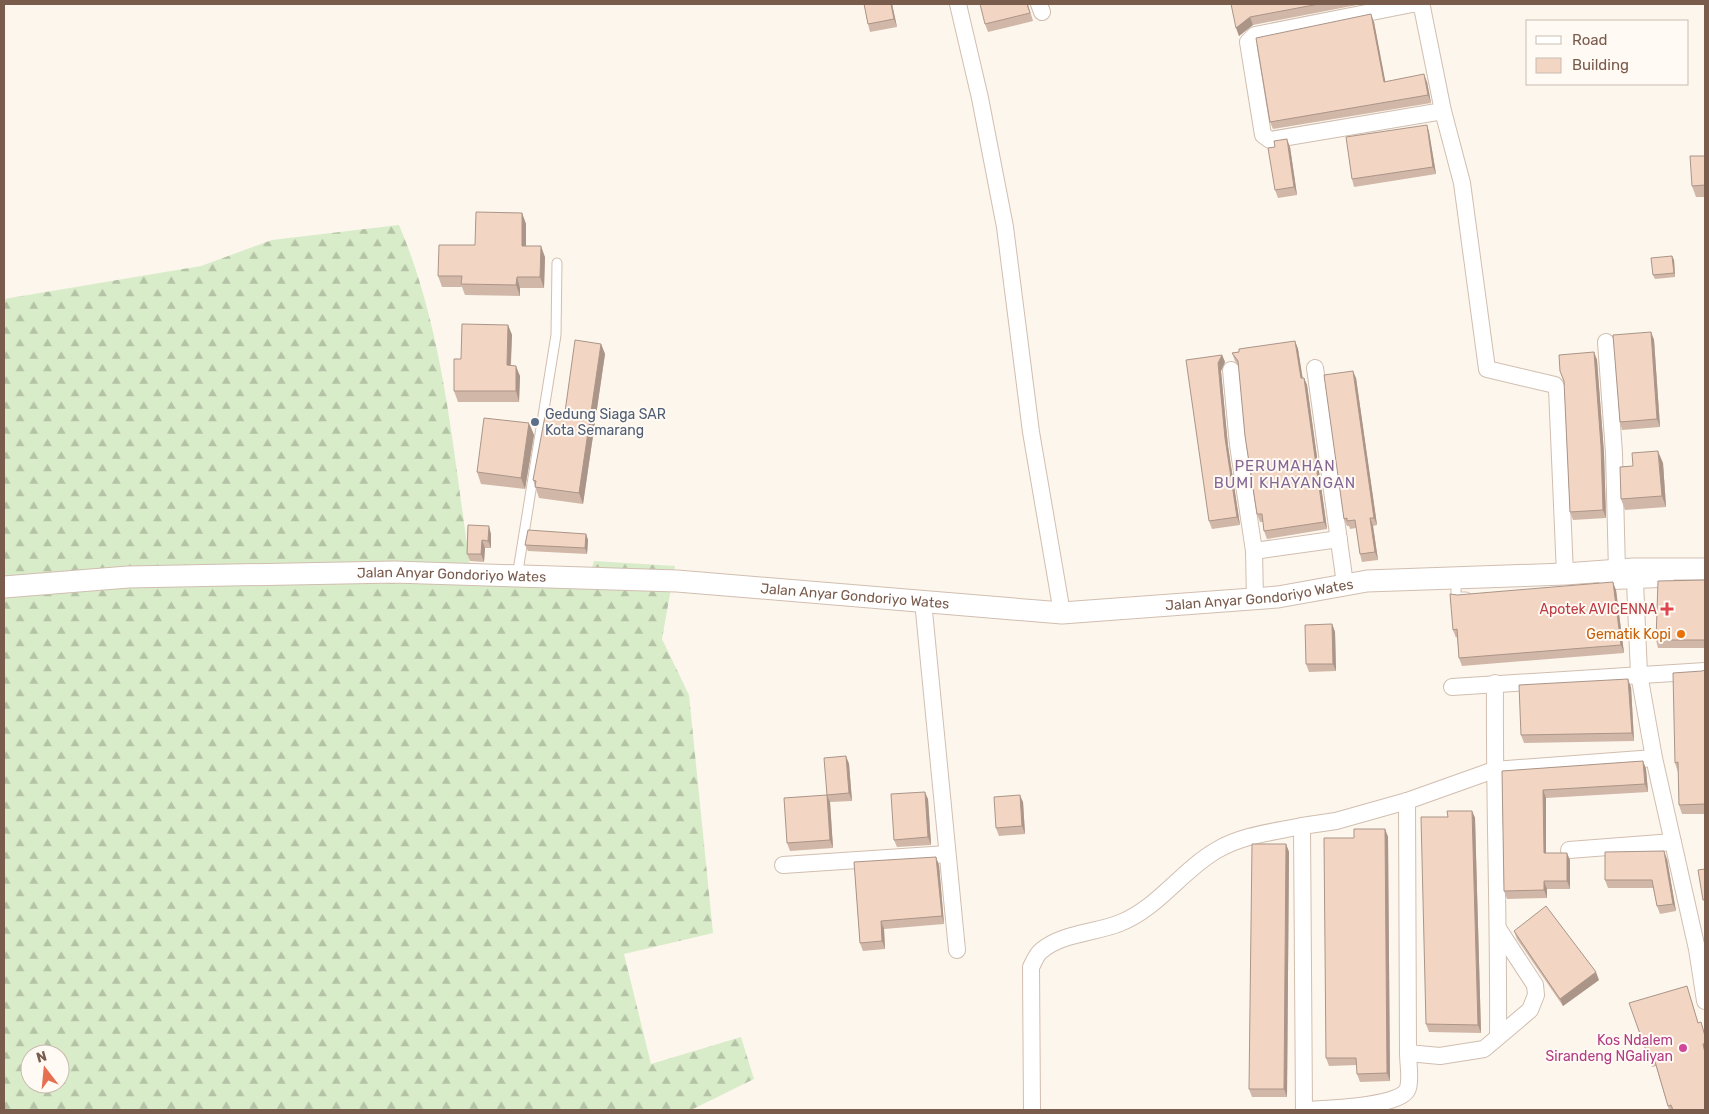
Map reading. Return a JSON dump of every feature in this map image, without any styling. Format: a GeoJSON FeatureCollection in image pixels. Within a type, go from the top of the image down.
{"type":"FeatureCollection","features":[{"type":"Feature","properties":{"kind":"street"},"geometry":{"type":"LineString","coordinates":[[958,4],[980,98],[1005,227],[1031,432],[1062,613]]}},
{"type":"Feature","properties":{"kind":"street"},"geometry":{"type":"LineString","coordinates":[[1412,4],[1255,35],[1250,38],[1248,42],[1263,135],[1270,140],[1443,110]]}},
{"type":"Feature","properties":{"kind":"street"},"geometry":{"type":"LineString","coordinates":[[1416,4],[1422,7],[1443,110],[1462,183],[1487,369],[1554,385],[1557,389],[1565,574]]}},
{"type":"Feature","properties":{"kind":"street"},"geometry":{"type":"LineString","coordinates":[[1606,342],[1614,453],[1639,674],[1654,758],[1697,949],[1705,1001]]}},
{"type":"Feature","properties":{"kind":"street"},"geometry":{"type":"LineString","coordinates":[[1315,368],[1345,584]]}},
{"type":"Feature","properties":{"kind":"street"},"geometry":{"type":"LineString","coordinates":[[1231,370],[1238,445],[1254,551],[1255,599]]}},
{"type":"Feature","properties":{"kind":"street"},"geometry":{"type":"LineString","coordinates":[[1254,551],[1339,539]]}},
{"type":"Feature","properties":{"kind":"street","name":"Jalan Anyar Gondoriyo Wates"},"geometry":{"type":"LineString","coordinates":[[4,587],[128,577],[394,572],[517,578],[677,581],[1062,613],[1278,598],[1367,581],[1565,574],[1628,574],[1705,569]]}},
{"type":"Feature","properties":{"kind":"street"},"geometry":{"type":"LineString","coordinates":[[923,601],[957,950]]}},
{"type":"Feature","properties":{"kind":"street"},"geometry":{"type":"LineString","coordinates":[[1452,686],[1705,671]]}},
{"type":"Feature","properties":{"kind":"street"},"geometry":{"type":"LineString","coordinates":[[1495,683],[1494,770],[1499,930],[1498,1036]]}},
{"type":"Feature","properties":{"kind":"street"},"geometry":{"type":"LineString","coordinates":[[1032,1110],[1030,967],[1040,951],[1053,942],[1121,923],[1165,893],[1191,868],[1218,849],[1252,836],[1336,821],[1407,801],[1494,770],[1654,758]]}},
{"type":"Feature","properties":{"kind":"street"},"geometry":{"type":"LineString","coordinates":[[1302,826],[1304,1110],[1375,1104],[1403,1095],[1408,1088],[1407,801]]}},
{"type":"Feature","properties":{"kind":"street"},"geometry":{"type":"LineString","coordinates":[[1569,850],[1673,842]]}},
{"type":"Feature","properties":{"kind":"street"},"geometry":{"type":"LineString","coordinates":[[783,865],[947,854]]}},
{"type":"Feature","properties":{"kind":"street"},"geometry":{"type":"LineString","coordinates":[[1408,1053],[1440,1056],[1484,1049],[1530,1010],[1536,995],[1535,985],[1499,930]]}},
{"type":"Feature","properties":{"kind":"lane"},"geometry":{"type":"LineString","coordinates":[[517,578],[556,335],[557,263]]}},
{"type":"Feature","properties":{"kind":"lane"},"geometry":{"type":"LineString","coordinates":[[1596,586],[1628,574],[1679,582]]}},
{"type":"Feature","properties":{"kind":"lane"},"geometry":{"type":"LineString","coordinates":[[1456,578],[1456,597],[1479,596]]}},
{"type":"Feature","properties":{"kind":"green space"},"geometry":{"type":"Polygon","coordinates":[[[399,225],[427,307],[437,349],[452,435],[470,565],[590,574],[594,561],[675,566],[662,639],[689,695],[713,933],[624,954],[651,1064],[741,1037],[754,1079],[691,1110],[4,1110],[4,299],[201,266],[272,240],[399,225]]]}},
{"type":"Feature","properties":{"kind":"building"},"geometry":{"type":"Polygon","coordinates":[[[864,4],[891,4],[894,19],[868,24],[864,4]]]}},
{"type":"Feature","properties":{"kind":"building"},"geometry":{"type":"Polygon","coordinates":[[[980,4],[1027,4],[1030,13],[985,24],[980,4]]]}},
{"type":"Feature","properties":{"kind":"building"},"geometry":{"type":"Polygon","coordinates":[[[1231,4],[1319,4],[1250,17],[1236,28],[1231,4]]]}},
{"type":"Feature","properties":{"kind":"building"},"geometry":{"type":"Polygon","coordinates":[[[1371,14],[1384,82],[1424,74],[1428,95],[1270,122],[1256,38],[1371,14]]]}},
{"type":"Feature","properties":{"kind":"building"},"geometry":{"type":"Polygon","coordinates":[[[1427,125],[1433,167],[1352,179],[1346,137],[1427,125]]]}},
{"type":"Feature","properties":{"kind":"building"},"geometry":{"type":"Polygon","coordinates":[[[1287,139],[1294,187],[1275,190],[1268,148],[1275,147],[1274,141],[1287,139]]]}},
{"type":"Feature","properties":{"kind":"building"},"geometry":{"type":"Polygon","coordinates":[[[1690,156],[1705,156],[1705,185],[1692,186],[1690,156]]]}},
{"type":"Feature","properties":{"kind":"building"},"geometry":{"type":"Polygon","coordinates":[[[476,212],[522,213],[522,246],[541,246],[540,277],[517,277],[516,285],[461,284],[462,276],[438,276],[439,245],[475,245],[476,212]]]}},
{"type":"Feature","properties":{"kind":"building"},"geometry":{"type":"Polygon","coordinates":[[[1672,256],[1674,273],[1653,275],[1651,258],[1672,256]]]}},
{"type":"Feature","properties":{"kind":"building"},"geometry":{"type":"Polygon","coordinates":[[[462,324],[508,325],[507,365],[516,366],[516,391],[454,391],[454,359],[461,359],[462,324]]]}},
{"type":"Feature","properties":{"kind":"building"},"geometry":{"type":"Polygon","coordinates":[[[1651,332],[1657,419],[1620,422],[1613,335],[1651,332]]]}},
{"type":"Feature","properties":{"kind":"building"},"geometry":{"type":"Polygon","coordinates":[[[575,340],[601,344],[579,493],[535,487],[536,481],[533,480],[545,416],[564,419],[575,340]]]}},
{"type":"Feature","properties":{"kind":"building"},"geometry":{"type":"Polygon","coordinates":[[[1295,341],[1301,378],[1304,378],[1324,522],[1264,531],[1262,514],[1257,514],[1245,436],[1238,361],[1232,353],[1239,352],[1239,349],[1295,341]]]}},
{"type":"Feature","properties":{"kind":"building"},"geometry":{"type":"Polygon","coordinates":[[[1594,352],[1601,446],[1603,510],[1570,512],[1564,381],[1560,371],[1559,355],[1594,352]]]}},
{"type":"Feature","properties":{"kind":"building"},"geometry":{"type":"Polygon","coordinates":[[[1222,355],[1218,363],[1225,438],[1237,517],[1209,521],[1186,360],[1222,355]]]}},
{"type":"Feature","properties":{"kind":"building"},"geometry":{"type":"Polygon","coordinates":[[[1353,371],[1374,518],[1370,518],[1375,552],[1360,554],[1355,520],[1347,521],[1347,518],[1344,519],[1324,375],[1353,371]]]}},
{"type":"Feature","properties":{"kind":"building"},"geometry":{"type":"Polygon","coordinates":[[[484,418],[529,423],[521,478],[477,472],[484,418]]]}},
{"type":"Feature","properties":{"kind":"building"},"geometry":{"type":"Polygon","coordinates":[[[1658,451],[1662,496],[1621,499],[1620,467],[1633,466],[1632,453],[1658,451]]]}},
{"type":"Feature","properties":{"kind":"building"},"geometry":{"type":"Polygon","coordinates":[[[468,525],[489,526],[488,541],[482,540],[481,554],[467,554],[468,525]]]}},
{"type":"Feature","properties":{"kind":"building"},"geometry":{"type":"Polygon","coordinates":[[[528,530],[586,534],[585,548],[525,545],[528,530]]]}},
{"type":"Feature","properties":{"kind":"building"},"geometry":{"type":"Polygon","coordinates":[[[1705,580],[1705,640],[1656,640],[1658,581],[1705,580]]]}},
{"type":"Feature","properties":{"kind":"building"},"geometry":{"type":"Polygon","coordinates":[[[1613,582],[1621,645],[1459,658],[1457,629],[1453,630],[1450,594],[1457,595],[1613,582]]]}},
{"type":"Feature","properties":{"kind":"building"},"geometry":{"type":"Polygon","coordinates":[[[1332,624],[1333,664],[1306,664],[1305,625],[1332,624]]]}},
{"type":"Feature","properties":{"kind":"building"},"geometry":{"type":"Polygon","coordinates":[[[1705,670],[1705,804],[1679,805],[1678,762],[1675,763],[1673,673],[1705,670]]]}},
{"type":"Feature","properties":{"kind":"building"},"geometry":{"type":"Polygon","coordinates":[[[1628,679],[1632,733],[1521,735],[1519,685],[1628,679]]]}},
{"type":"Feature","properties":{"kind":"building"},"geometry":{"type":"Polygon","coordinates":[[[846,756],[849,793],[827,795],[824,758],[846,756]]]}},
{"type":"Feature","properties":{"kind":"building"},"geometry":{"type":"Polygon","coordinates":[[[1643,761],[1645,784],[1543,790],[1544,853],[1567,853],[1567,881],[1544,881],[1544,890],[1504,891],[1502,771],[1643,761]]]}},
{"type":"Feature","properties":{"kind":"building"},"geometry":{"type":"Polygon","coordinates":[[[925,792],[928,837],[894,840],[891,794],[925,792]]]}},
{"type":"Feature","properties":{"kind":"building"},"geometry":{"type":"Polygon","coordinates":[[[827,795],[830,840],[787,843],[784,798],[827,795]]]}},
{"type":"Feature","properties":{"kind":"building"},"geometry":{"type":"Polygon","coordinates":[[[1020,795],[1022,826],[996,828],[994,797],[1020,795]]]}},
{"type":"Feature","properties":{"kind":"building"},"geometry":{"type":"Polygon","coordinates":[[[1447,811],[1472,811],[1478,1025],[1426,1024],[1421,817],[1448,817],[1447,811]]]}},
{"type":"Feature","properties":{"kind":"building"},"geometry":{"type":"Polygon","coordinates":[[[1354,829],[1385,829],[1387,1073],[1357,1074],[1356,1058],[1326,1058],[1324,838],[1354,838],[1354,829]]]}},
{"type":"Feature","properties":{"kind":"building"},"geometry":{"type":"Polygon","coordinates":[[[1252,844],[1286,844],[1284,1089],[1249,1089],[1252,844]]]}},
{"type":"Feature","properties":{"kind":"building"},"geometry":{"type":"Polygon","coordinates":[[[1664,851],[1673,904],[1657,906],[1652,880],[1605,880],[1605,852],[1664,851]]]}},
{"type":"Feature","properties":{"kind":"building"},"geometry":{"type":"Polygon","coordinates":[[[936,857],[942,916],[881,921],[882,941],[860,943],[854,862],[936,857]]]}},
{"type":"Feature","properties":{"kind":"building"},"geometry":{"type":"Polygon","coordinates":[[[1705,869],[1705,900],[1703,900],[1698,870],[1705,869]]]}},
{"type":"Feature","properties":{"kind":"building"},"geometry":{"type":"Polygon","coordinates":[[[1546,906],[1596,972],[1560,999],[1514,931],[1546,906]]]}},
{"type":"Feature","properties":{"kind":"building"},"geometry":{"type":"Polygon","coordinates":[[[1687,986],[1698,1023],[1701,1022],[1705,1036],[1705,1043],[1703,1044],[1705,1053],[1705,1110],[1673,1110],[1671,1105],[1668,1106],[1654,1058],[1649,1059],[1629,1003],[1687,986]]]}},
{"type":"Feature","properties":{"kind":"place","name":"Gedung Siaga SAR Kota Semarang"},"geometry":{"type":"Point","coordinates":[535,422]}},
{"type":"Feature","properties":{"kind":"place","name":"Apotek AVICENNA"},"geometry":{"type":"Point","coordinates":[1667,609]}},
{"type":"Feature","properties":{"kind":"place","name":"Gematik Kopi"},"geometry":{"type":"Point","coordinates":[1681,634]}},
{"type":"Feature","properties":{"kind":"place","name":"Kos Ndalem Sirandeng NGaliyan"},"geometry":{"type":"Point","coordinates":[1683,1048]}},
{"type":"Feature","properties":{"kind":"district","name":"PERUMAHAN BUMI KHAYANGAN"},"geometry":{"type":"Point","coordinates":[1285,474]}}]}
